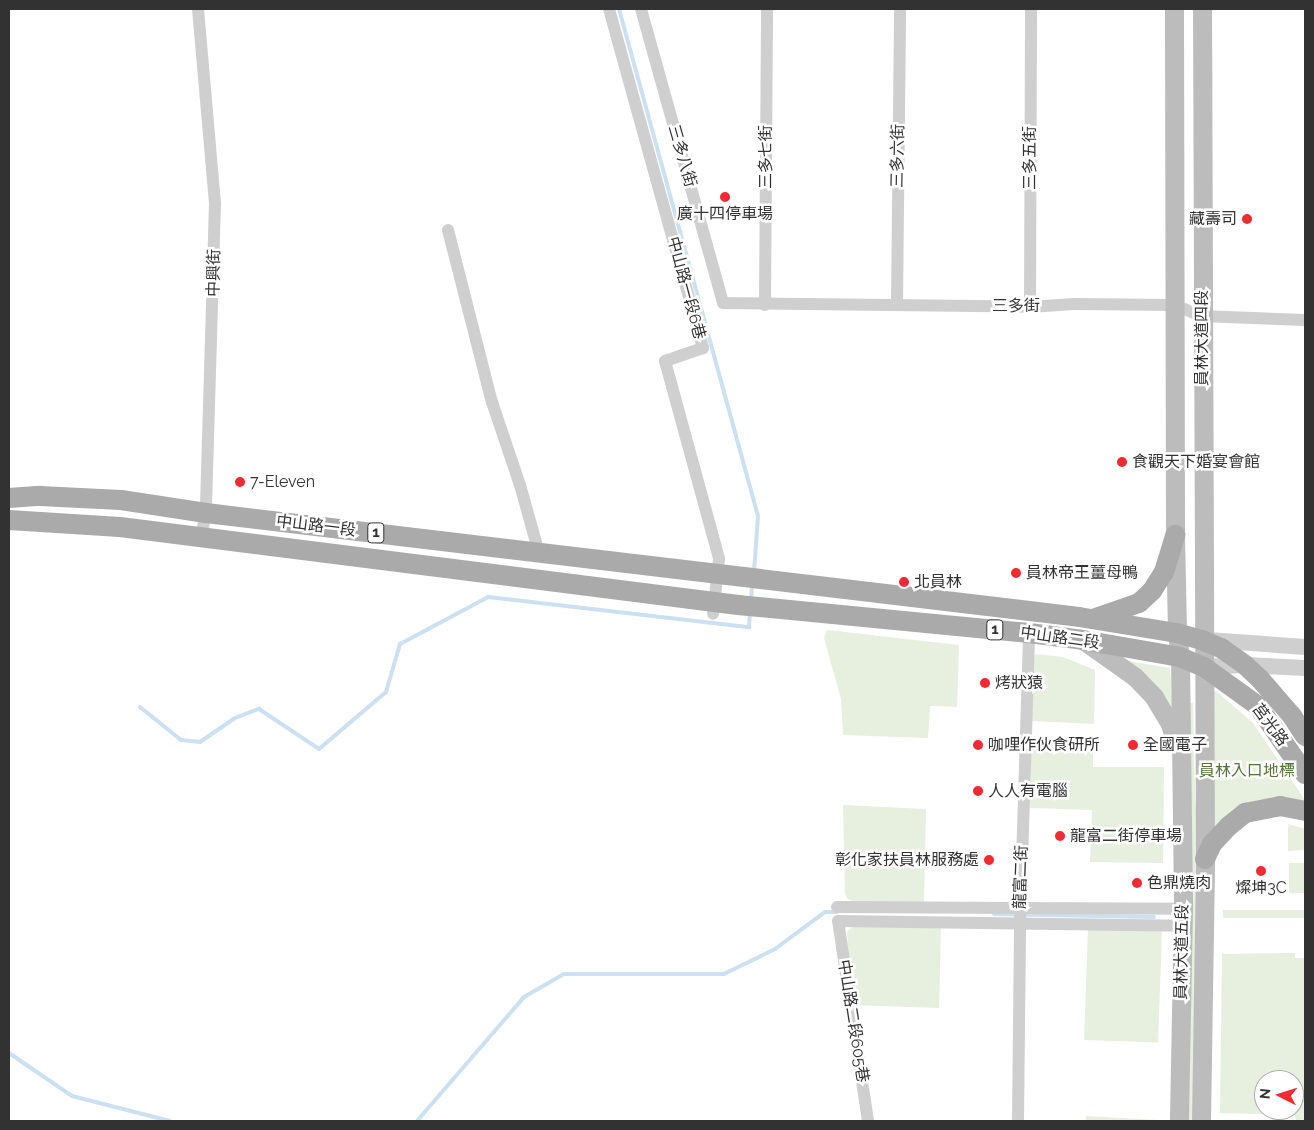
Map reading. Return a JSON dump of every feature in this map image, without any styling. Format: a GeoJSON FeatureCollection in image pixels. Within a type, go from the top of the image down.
{"type":"FeatureCollection","features":[{"type":"Feature","properties":{"kind":"main road","name":"員林大道四段"},"geometry":{"type":"LineString","coordinates":[[1174,9],[1173,205],[1177,633]]}},
{"type":"Feature","properties":{"kind":"main road","name":"員林大道四段"},"geometry":{"type":"LineString","coordinates":[[1202,9],[1201,316],[1202,640],[1204,667]]}},
{"type":"Feature","properties":{"kind":"main road","name":"中山路一段"},"geometry":{"type":"LineString","coordinates":[[9,498],[40,496],[121,500],[206,514],[717,574],[786,584]]}},
{"type":"Feature","properties":{"kind":"main road","name":"中山路一段"},"geometry":{"type":"LineString","coordinates":[[9,520],[120,527],[714,607],[738,605],[784,609]]}},
{"type":"Feature","properties":{"kind":"main road"},"geometry":{"type":"LineString","coordinates":[[1090,620],[1139,603],[1152,591],[1164,572],[1175,535]]}},
{"type":"Feature","properties":{"kind":"main road","name":"中山路二段"},"geometry":{"type":"LineString","coordinates":[[786,584],[1090,620],[1177,633],[1202,640]]}},
{"type":"Feature","properties":{"kind":"main road","name":"中山路二段"},"geometry":{"type":"LineString","coordinates":[[784,609],[1083,640],[1180,657],[1204,667]]}},
{"type":"Feature","properties":{"kind":"main road","name":"員林大道五段"},"geometry":{"type":"LineString","coordinates":[[1177,633],[1180,657],[1183,917],[1179,1121]]}},
{"type":"Feature","properties":{"kind":"main road"},"geometry":{"type":"LineString","coordinates":[[1083,640],[1136,677],[1154,697],[1170,724],[1177,745],[1182,780]]}},
{"type":"Feature","properties":{"kind":"main road","name":"莒光路"},"geometry":{"type":"LineString","coordinates":[[1202,640],[1221,648],[1245,665],[1260,679],[1292,716],[1305,736]]}},
{"type":"Feature","properties":{"kind":"main road","name":"莒光路"},"geometry":{"type":"LineString","coordinates":[[1204,667],[1258,706],[1305,774]]}},
{"type":"Feature","properties":{"kind":"main road","name":"員林大道五段"},"geometry":{"type":"LineString","coordinates":[[1200,1121],[1205,859],[1204,667]]}},
{"type":"Feature","properties":{"kind":"main road"},"geometry":{"type":"LineString","coordinates":[[1205,859],[1212,844],[1245,814],[1280,806],[1305,811]]}},
{"type":"Feature","properties":{"kind":"street","name":"中興街"},"geometry":{"type":"LineString","coordinates":[[198,9],[215,203],[206,514],[201,537]]}},
{"type":"Feature","properties":{"kind":"street","name":"中山路一段6巷"},"geometry":{"type":"LineString","coordinates":[[609,9],[703,348],[665,361],[719,559],[714,607]]}},
{"type":"Feature","properties":{"kind":"street","name":"三多八街"},"geometry":{"type":"LineString","coordinates":[[641,9],[723,303]]}},
{"type":"Feature","properties":{"kind":"street","name":"三多七街"},"geometry":{"type":"LineString","coordinates":[[765,305],[767,9]]}},
{"type":"Feature","properties":{"kind":"street","name":"三多六街"},"geometry":{"type":"LineString","coordinates":[[897,304],[900,9]]}},
{"type":"Feature","properties":{"kind":"street","name":"三多五街"},"geometry":{"type":"LineString","coordinates":[[1030,9],[1030,307]]}},
{"type":"Feature","properties":{"kind":"street"},"geometry":{"type":"LineString","coordinates":[[448,230],[492,402],[520,485],[539,553]]}},
{"type":"Feature","properties":{"kind":"street","name":"三多街"},"geometry":{"type":"LineString","coordinates":[[723,303],[1030,307],[1074,304],[1175,305],[1201,316],[1305,320]]}},
{"type":"Feature","properties":{"kind":"street","name":"龍富二街"},"geometry":{"type":"LineString","coordinates":[[1018,1121],[1020,910],[1029,633]]}},
{"type":"Feature","properties":{"kind":"street","name":"中山路二段"},"geometry":{"type":"LineString","coordinates":[[1202,640],[1305,646]]}},
{"type":"Feature","properties":{"kind":"street","name":"中山路二段"},"geometry":{"type":"LineString","coordinates":[[1204,667],[1245,665],[1305,668]]}},
{"type":"Feature","properties":{"kind":"street"},"geometry":{"type":"LineString","coordinates":[[836,907],[1020,910],[1183,917]]}},
{"type":"Feature","properties":{"kind":"street"},"geometry":{"type":"LineString","coordinates":[[1020,925],[1183,917]]}},
{"type":"Feature","properties":{"kind":"street","name":"中山路二段605巷"},"geometry":{"type":"LineString","coordinates":[[868,1121],[838,922],[1020,925]]}},
{"type":"Feature","properties":{"kind":"green space"},"geometry":{"type":"Polygon","coordinates":[[[827,630],[959,645],[957,707],[930,706],[928,738],[843,735],[841,699],[824,638],[827,630]]]}},
{"type":"Feature","properties":{"kind":"green space"},"geometry":{"type":"Polygon","coordinates":[[[1036,654],[1063,657],[1095,670],[1094,724],[1031,721],[1032,660],[1036,654]]]}},
{"type":"Feature","properties":{"kind":"green space"},"geometry":{"type":"Polygon","coordinates":[[[1128,661],[1170,668],[1173,709],[1169,709],[1128,661]]]}},
{"type":"Feature","properties":{"kind":"green space","name":"員林入口地標"},"geometry":{"type":"Polygon","coordinates":[[[1216,691],[1253,723],[1305,800],[1305,805],[1212,831],[1214,789],[1213,692],[1216,691]]]}},
{"type":"Feature","properties":{"kind":"green space"},"geometry":{"type":"Polygon","coordinates":[[[1190,703],[1193,703],[1195,799],[1198,828],[1194,1121],[1187,1121],[1190,703]]]}},
{"type":"Feature","properties":{"kind":"green space"},"geometry":{"type":"Polygon","coordinates":[[[1031,744],[1093,746],[1093,767],[1164,767],[1163,863],[1090,862],[1092,810],[1030,808],[1031,744]]]}},
{"type":"Feature","properties":{"kind":"green space"},"geometry":{"type":"Polygon","coordinates":[[[843,805],[926,809],[924,902],[856,902],[848,899],[845,894],[843,805]]]}},
{"type":"Feature","properties":{"kind":"green space"},"geometry":{"type":"Polygon","coordinates":[[[1288,824],[1305,829],[1305,850],[1288,851],[1288,824]]]}},
{"type":"Feature","properties":{"kind":"green space"},"geometry":{"type":"Polygon","coordinates":[[[1289,863],[1305,863],[1305,893],[1289,893],[1289,863]]]}},
{"type":"Feature","properties":{"kind":"green space"},"geometry":{"type":"Polygon","coordinates":[[[1223,910],[1305,910],[1305,918],[1223,918],[1223,910]]]}},
{"type":"Feature","properties":{"kind":"green space"},"geometry":{"type":"Polygon","coordinates":[[[855,925],[941,926],[939,1008],[853,1005],[847,932],[855,925]]]}},
{"type":"Feature","properties":{"kind":"green space"},"geometry":{"type":"Polygon","coordinates":[[[1088,929],[1162,932],[1158,1043],[1084,1040],[1088,929]]]}},
{"type":"Feature","properties":{"kind":"green space"},"geometry":{"type":"Polygon","coordinates":[[[1295,953],[1295,958],[1305,958],[1305,1121],[1296,1120],[1304,1120],[1304,1070],[1254,1070],[1254,1114],[1220,1113],[1222,954],[1295,953]]]}},
{"type":"Feature","properties":{"kind":"green space"},"geometry":{"type":"Polygon","coordinates":[[[1086,1116],[1158,1120],[1158,1121],[1086,1121],[1086,1116]]]}},
{"type":"Feature","properties":{"kind":"waterway"},"geometry":{"type":"LineString","coordinates":[[619,9],[758,516],[754,572]]}},
{"type":"Feature","properties":{"kind":"waterway"},"geometry":{"type":"LineString","coordinates":[[751,600],[752,584]]}},
{"type":"Feature","properties":{"kind":"waterway"},"geometry":{"type":"LineString","coordinates":[[140,707],[181,740],[200,742],[235,718],[259,709],[319,749],[386,692],[400,644],[488,597],[749,627],[750,612]]}},
{"type":"Feature","properties":{"kind":"waterway"},"geometry":{"type":"LineString","coordinates":[[417,1121],[524,997],[564,974],[724,974],[775,949],[825,912],[837,912]]}},
{"type":"Feature","properties":{"kind":"waterway"},"geometry":{"type":"LineString","coordinates":[[994,914],[1154,917]]}},
{"type":"Feature","properties":{"kind":"waterway"},"geometry":{"type":"LineString","coordinates":[[9,1053],[72,1096],[170,1121]]}},
{"type":"Feature","properties":{"kind":"place","name":"廣十四停車場"},"geometry":{"type":"Point","coordinates":[725,197]}},
{"type":"Feature","properties":{"kind":"place","name":"藏壽司"},"geometry":{"type":"Point","coordinates":[1247,219]}},
{"type":"Feature","properties":{"kind":"place","name":"食觀天下婚宴會館"},"geometry":{"type":"Point","coordinates":[1122,462]}},
{"type":"Feature","properties":{"kind":"place","name":"7-Eleven"},"geometry":{"type":"Point","coordinates":[240,482]}},
{"type":"Feature","properties":{"kind":"place","name":"員林帝王薑母鴨"},"geometry":{"type":"Point","coordinates":[1016,573]}},
{"type":"Feature","properties":{"kind":"place","name":"北員林"},"geometry":{"type":"Point","coordinates":[904,582]}},
{"type":"Feature","properties":{"kind":"place","name":"烤狀猿"},"geometry":{"type":"Point","coordinates":[985,683]}},
{"type":"Feature","properties":{"kind":"place","name":"咖哩作伙食研所"},"geometry":{"type":"Point","coordinates":[978,745]}},
{"type":"Feature","properties":{"kind":"place","name":"全國電子"},"geometry":{"type":"Point","coordinates":[1133,745]}},
{"type":"Feature","properties":{"kind":"place","name":"人人有電腦"},"geometry":{"type":"Point","coordinates":[978,791]}},
{"type":"Feature","properties":{"kind":"place","name":"龍富二街停車場"},"geometry":{"type":"Point","coordinates":[1060,836]}},
{"type":"Feature","properties":{"kind":"place","name":"彰化家扶員林服務處"},"geometry":{"type":"Point","coordinates":[989,860]}},
{"type":"Feature","properties":{"kind":"place","name":"燦坤3C"},"geometry":{"type":"Point","coordinates":[1261,871]}},
{"type":"Feature","properties":{"kind":"place","name":"色鼎燒肉"},"geometry":{"type":"Point","coordinates":[1137,883]}}]}
